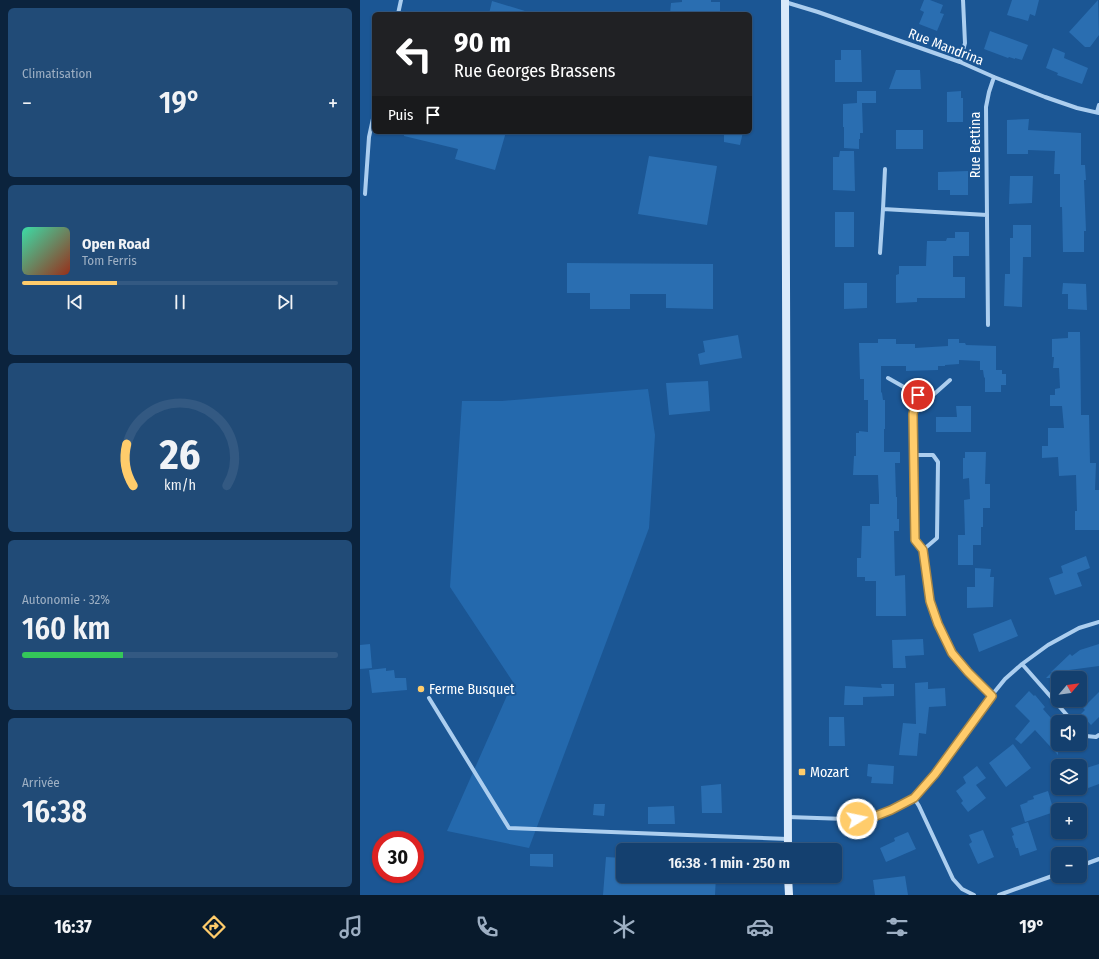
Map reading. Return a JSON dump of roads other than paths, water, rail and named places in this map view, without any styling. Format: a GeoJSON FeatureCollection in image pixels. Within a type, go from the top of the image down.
{"type":"FeatureCollection","features":[{"type":"Feature","properties":{"kind":"main road"},"geometry":{"type":"LineString","coordinates":[[785,1],[788,843]]}},
{"type":"Feature","properties":{"kind":"main road"},"geometry":{"type":"LineString","coordinates":[[788,883],[789,895]]}},
{"type":"Feature","properties":{"kind":"street"},"geometry":{"type":"LineString","coordinates":[[398,12],[401,0]]}},
{"type":"Feature","properties":{"kind":"street"},"geometry":{"type":"LineString","coordinates":[[960,62],[965,43],[963,0]]}},
{"type":"Feature","properties":{"kind":"street","name":"Rue Mandrina"},"geometry":{"type":"LineString","coordinates":[[785,1],[960,62],[1045,97],[1077,108],[1098,112]]}},
{"type":"Feature","properties":{"kind":"street","name":"Rue Bettina"},"geometry":{"type":"LineString","coordinates":[[988,325],[986,107],[988,92],[994,77]]}},
{"type":"Feature","properties":{"kind":"street"},"geometry":{"type":"LineString","coordinates":[[1098,112],[1099,105]]}},
{"type":"Feature","properties":{"kind":"street"},"geometry":{"type":"LineString","coordinates":[[365,194],[369,137],[372,123]]}},
{"type":"Feature","properties":{"kind":"street"},"geometry":{"type":"LineString","coordinates":[[880,253],[885,169]]}},
{"type":"Feature","properties":{"kind":"street"},"geometry":{"type":"LineString","coordinates":[[883,209],[987,215]]}},
{"type":"Feature","properties":{"kind":"street"},"geometry":{"type":"LineString","coordinates":[[888,378],[918,395],[932,396],[950,380]]}},
{"type":"Feature","properties":{"kind":"street"},"geometry":{"type":"LineString","coordinates":[[918,395],[913,414],[915,540],[923,550],[930,601],[938,624],[952,653],[968,672],[992,696]]}},
{"type":"Feature","properties":{"kind":"street"},"geometry":{"type":"LineString","coordinates":[[913,455],[933,455],[938,462],[937,538],[923,550]]}},
{"type":"Feature","properties":{"kind":"street"},"geometry":{"type":"LineString","coordinates":[[788,816],[868,819],[891,810],[914,798],[935,774],[1005,679],[1022,664],[1054,642],[1079,628],[1099,622]]}},
{"type":"Feature","properties":{"kind":"street"},"geometry":{"type":"LineString","coordinates":[[1022,664],[1068,715]]}},
{"type":"Feature","properties":{"kind":"street"},"geometry":{"type":"LineString","coordinates":[[428,698],[509,828],[788,839]]}},
{"type":"Feature","properties":{"kind":"street"},"geometry":{"type":"LineString","coordinates":[[1087,736],[1096,737],[1099,735]]}},
{"type":"Feature","properties":{"kind":"street"},"geometry":{"type":"LineString","coordinates":[[914,798],[953,880],[962,889],[974,895]]}},
{"type":"Feature","properties":{"kind":"street"},"geometry":{"type":"LineString","coordinates":[[1087,863],[1099,859]]}},
{"type":"Feature","properties":{"kind":"street"},"geometry":{"type":"LineString","coordinates":[[999,895],[1051,876]]}},
{"type":"Feature","properties":{"kind":"place","name":"Ferme Busquet"},"geometry":{"type":"Point","coordinates":[421,689]}},
{"type":"Feature","properties":{"kind":"place","name":"Mozart"},"geometry":{"type":"Point","coordinates":[802,772]}}]}
